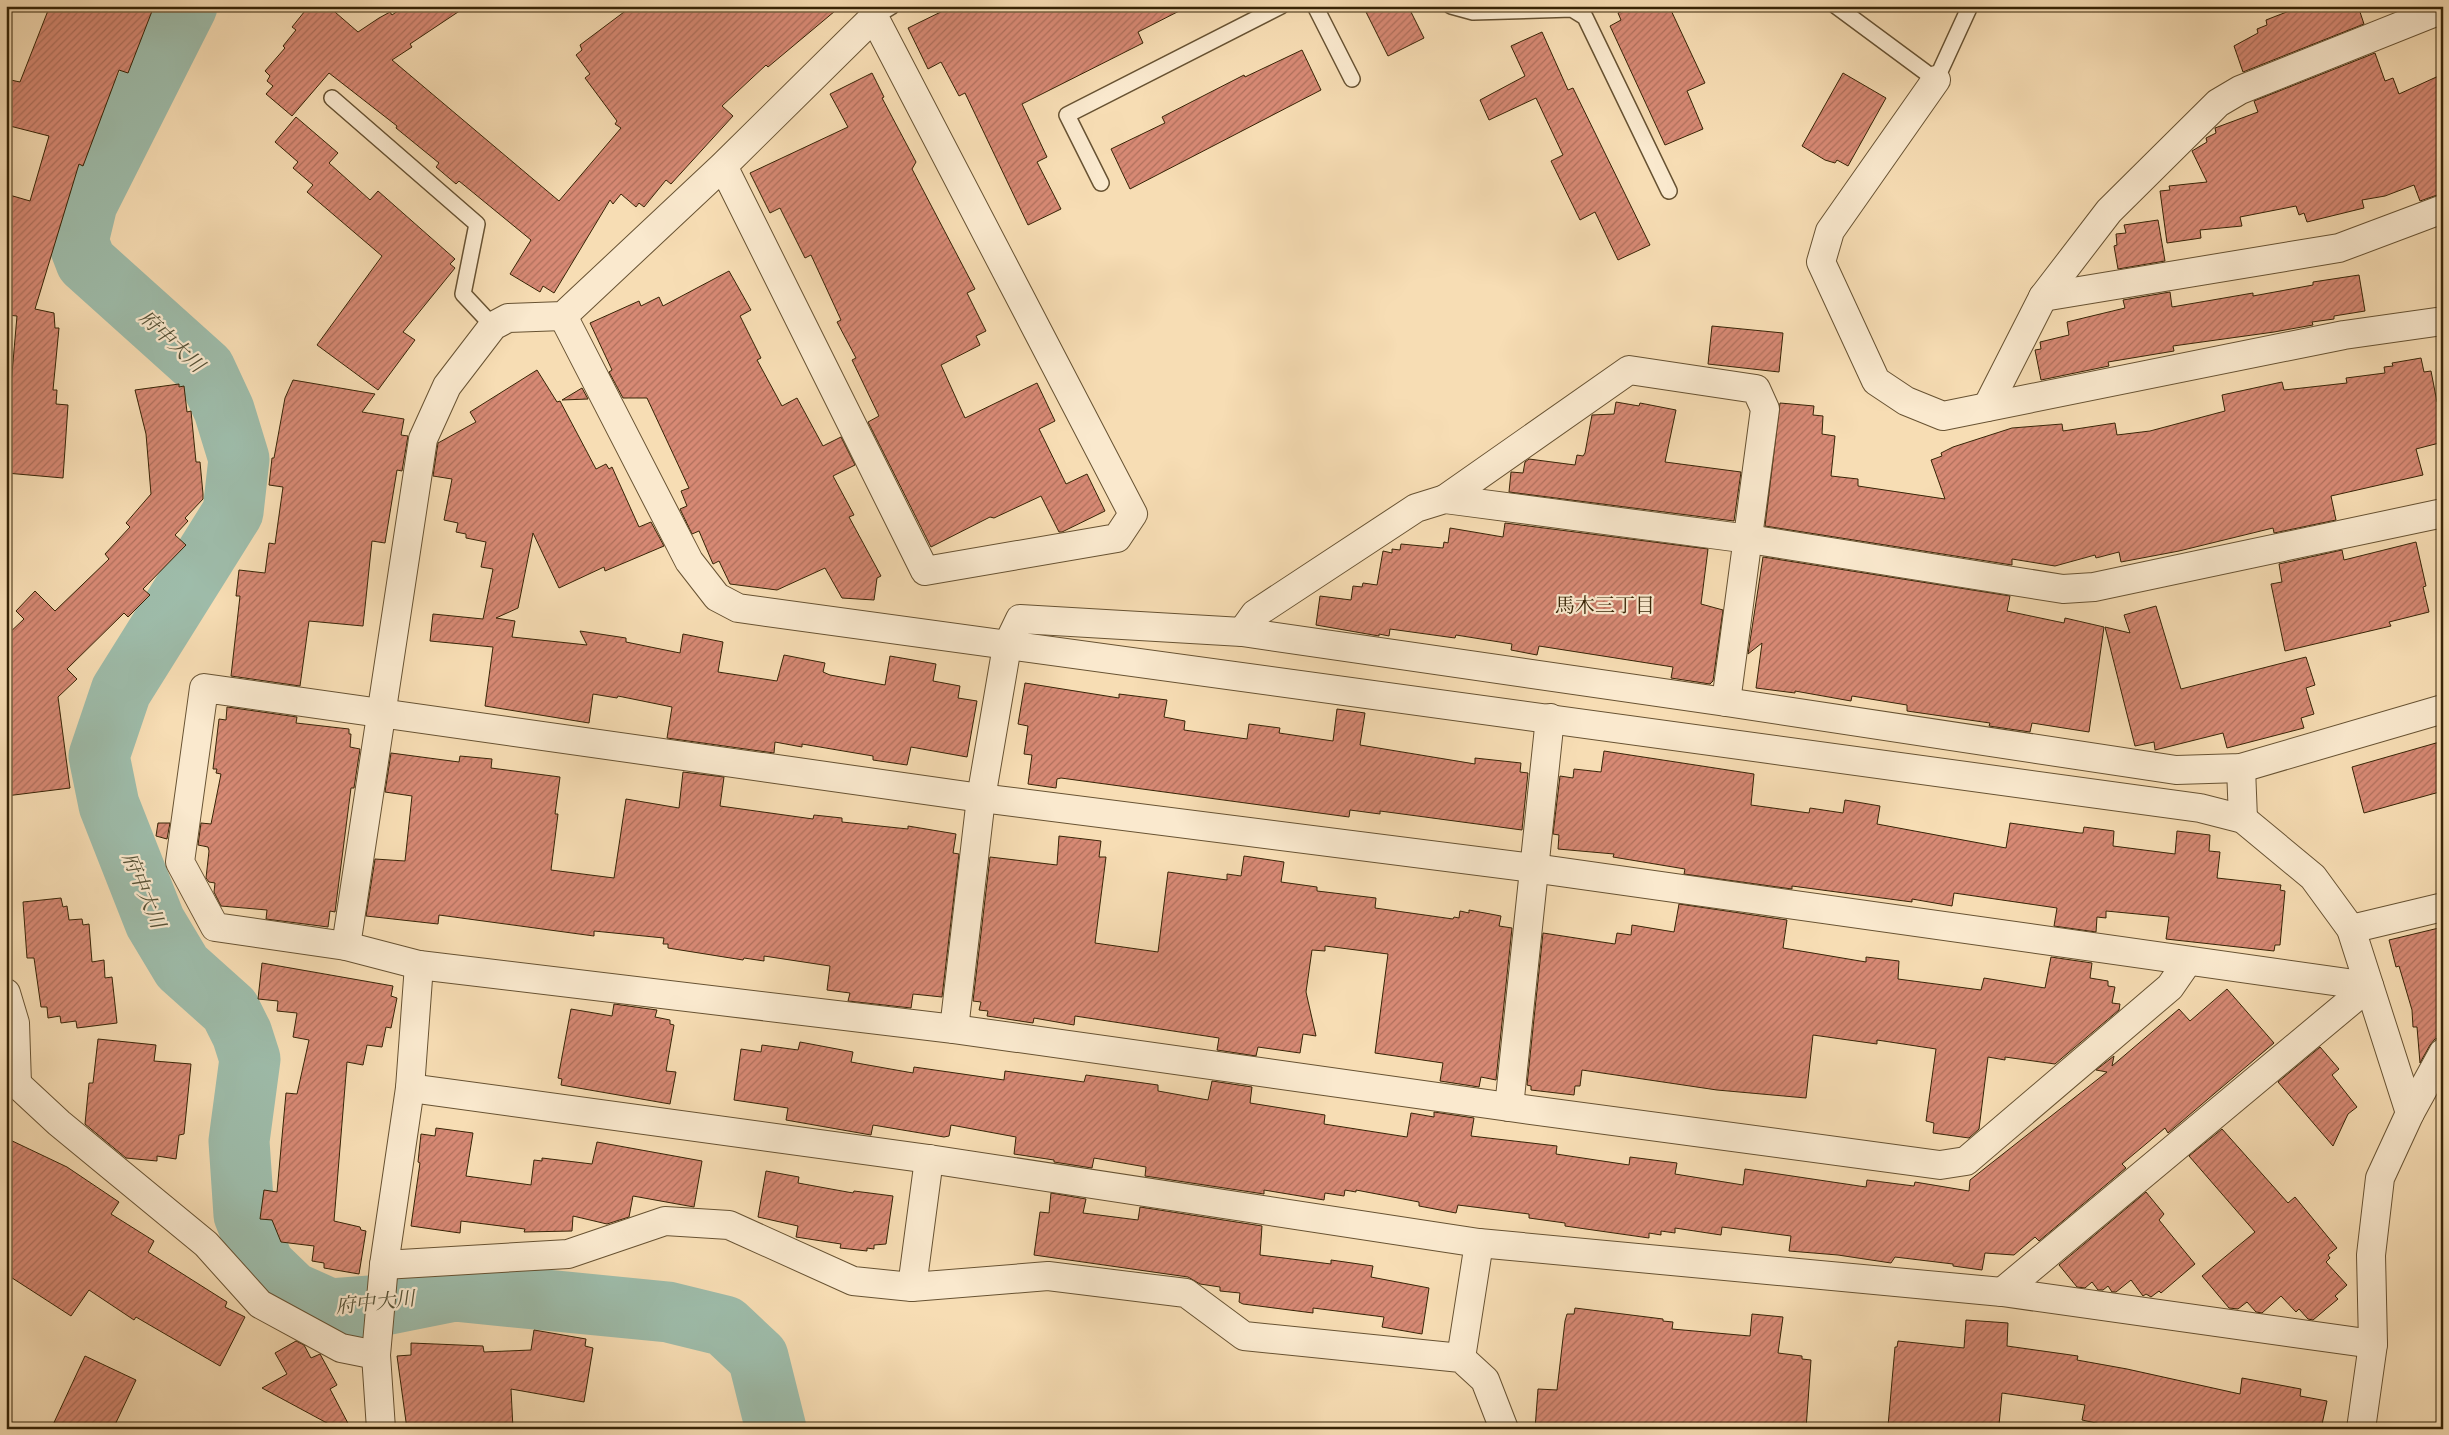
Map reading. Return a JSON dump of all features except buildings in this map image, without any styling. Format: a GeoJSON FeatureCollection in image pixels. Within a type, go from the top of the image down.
{"type":"FeatureCollection","features":[{"type":"Feature","properties":{"kind":"street"},"geometry":{"type":"LineString","coordinates":[[1987,407],[2043,297],[2108,211],[2218,103],[2240,90],[2443,9]]}},
{"type":"Feature","properties":{"kind":"street"},"geometry":{"type":"LineString","coordinates":[[346,946],[423,439],[447,386],[493,326],[508,318],[563,316],[883,12],[1133,514],[1117,538],[926,571],[723,166]]}},
{"type":"Feature","properties":{"kind":"street"},"geometry":{"type":"LineString","coordinates":[[1936,80],[1830,231],[1821,262],[1876,382],[1906,400],[1943,416],[2344,335],[2443,322]]}},
{"type":"Feature","properties":{"kind":"street"},"geometry":{"type":"LineString","coordinates":[[2043,297],[2339,248],[2443,209]]}},
{"type":"Feature","properties":{"kind":"street"},"geometry":{"type":"LineString","coordinates":[[563,316],[689,561],[717,597],[738,608],[2200,808],[2243,819],[2314,877],[2351,929],[2410,1113]]}},
{"type":"Feature","properties":{"kind":"street"},"geometry":{"type":"LineString","coordinates":[[1242,632],[1255,614],[1416,508],[1445,499],[1629,370],[1756,389],[1765,409],[1726,702]]}},
{"type":"Feature","properties":{"kind":"street"},"geometry":{"type":"LineString","coordinates":[[1445,499],[1749,539],[2063,589],[2094,587],[2443,513]]}},
{"type":"Feature","properties":{"kind":"street"},"geometry":{"type":"LineString","coordinates":[[954,1028],[981,798],[1007,646],[1020,619],[1242,632],[2176,770],[2240,768],[2443,709]]}},
{"type":"Feature","properties":{"kind":"street"},"geometry":{"type":"LineString","coordinates":[[2188,961],[2170,987],[1966,1161],[1940,1165],[1509,1107],[954,1028],[419,965],[346,946],[215,927],[180,862],[204,688],[981,798],[1533,868],[2369,986]]}},
{"type":"Feature","properties":{"kind":"street"},"geometry":{"type":"LineString","coordinates":[[1509,1107],[1550,718]]}},
{"type":"Feature","properties":{"kind":"street"},"geometry":{"type":"LineString","coordinates":[[2240,768],[2243,819]]}},
{"type":"Feature","properties":{"kind":"street"},"geometry":{"type":"LineString","coordinates":[[2351,929],[2443,907]]}},
{"type":"Feature","properties":{"kind":"street"},"geometry":{"type":"LineString","coordinates":[[382,1429],[376,1355],[383,1275],[410,1088],[419,965]]}},
{"type":"Feature","properties":{"kind":"street"},"geometry":{"type":"LineString","coordinates":[[2002,1292],[2369,986]]}},
{"type":"Feature","properties":{"kind":"street"},"geometry":{"type":"LineString","coordinates":[[6,993],[14,1023],[11,1084],[206,1244],[260,1304],[341,1348],[376,1355]]}},
{"type":"Feature","properties":{"kind":"street"},"geometry":{"type":"LineString","coordinates":[[2361,1429],[2373,1344],[2371,1255],[2380,1178],[2410,1113],[2443,1052]]}},
{"type":"Feature","properties":{"kind":"street"},"geometry":{"type":"LineString","coordinates":[[410,1088],[929,1159],[1478,1243],[2002,1292],[2373,1344]]}},
{"type":"Feature","properties":{"kind":"street"},"geometry":{"type":"LineString","coordinates":[[912,1287],[929,1159]]}},
{"type":"Feature","properties":{"kind":"street"},"geometry":{"type":"LineString","coordinates":[[383,1275],[568,1254],[665,1221],[729,1226],[853,1281],[912,1287],[1048,1276],[1186,1293],[1244,1336],[1461,1358],[1485,1380],[1504,1429]]}},
{"type":"Feature","properties":{"kind":"street"},"geometry":{"type":"LineString","coordinates":[[1461,1358],[1478,1243]]}},
{"type":"Feature","properties":{"kind":"lane"},"geometry":{"type":"LineString","coordinates":[[1102,183],[1067,115],[1281,6]]}},
{"type":"Feature","properties":{"kind":"lane"},"geometry":{"type":"LineString","coordinates":[[1316,6],[1352,79]]}},
{"type":"Feature","properties":{"kind":"lane"},"geometry":{"type":"LineString","coordinates":[[1451,6],[1473,12],[1572,9],[1586,17],[1669,191]]}},
{"type":"Feature","properties":{"kind":"lane"},"geometry":{"type":"LineString","coordinates":[[1836,6],[1936,80],[1970,6]]}},
{"type":"Feature","properties":{"kind":"lane"},"geometry":{"type":"LineString","coordinates":[[332,98],[477,224],[463,294],[493,326]]}},
{"type":"Feature","properties":{"kind":"waterway","name":"府中大川"},"geometry":{"type":"LineString","coordinates":[[187,6],[87,204],[78,241],[86,262],[205,369],[224,410],[239,459],[233,512],[121,691],[99,756],[109,805],[155,922],[182,967],[230,1010],[242,1034],[250,1059],[239,1141],[244,1215],[264,1265],[292,1292],[330,1309],[384,1305],[454,1291],[668,1312],[725,1326],[758,1357],[776,1429]]}},
{"type":"Feature","properties":{"kind":"district","name":"馬木三丁目"},"geometry":{"type":"Point","coordinates":[1605,605]}}]}
